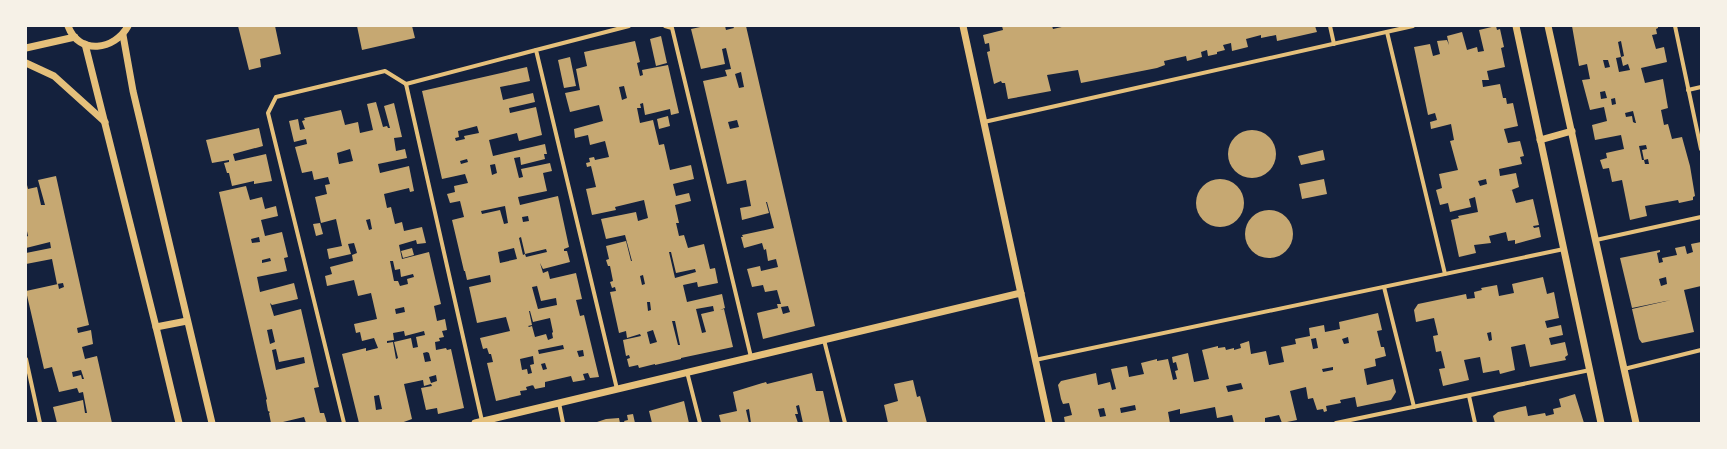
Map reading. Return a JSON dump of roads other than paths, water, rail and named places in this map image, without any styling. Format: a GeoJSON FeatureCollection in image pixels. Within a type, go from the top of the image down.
{"type":"FeatureCollection","features":[{"type":"Feature","properties":{"kind":"street"},"geometry":{"type":"LineString","coordinates":[[68,26],[75,37],[85,44],[95,46],[105,46],[115,42],[123,35],[128,26]]}},
{"type":"Feature","properties":{"kind":"street"},"geometry":{"type":"LineString","coordinates":[[406,84],[629,26]]}},
{"type":"Feature","properties":{"kind":"street"},"geometry":{"type":"LineString","coordinates":[[665,26],[672,28],[751,357]]}},
{"type":"Feature","properties":{"kind":"street"},"geometry":{"type":"LineString","coordinates":[[963,26],[1049,423]]}},
{"type":"Feature","properties":{"kind":"street"},"geometry":{"type":"LineString","coordinates":[[1330,26],[1334,44]]}},
{"type":"Feature","properties":{"kind":"street"},"geometry":{"type":"LineString","coordinates":[[984,122],[1413,26]]}},
{"type":"Feature","properties":{"kind":"street"},"geometry":{"type":"LineString","coordinates":[[1516,26],[1601,423]]}},
{"type":"Feature","properties":{"kind":"street"},"geometry":{"type":"LineString","coordinates":[[1548,26],[1636,423]]}},
{"type":"Feature","properties":{"kind":"street"},"geometry":{"type":"LineString","coordinates":[[1675,26],[1701,149]]}},
{"type":"Feature","properties":{"kind":"street"},"geometry":{"type":"LineString","coordinates":[[1387,32],[1445,274]]}},
{"type":"Feature","properties":{"kind":"street"},"geometry":{"type":"LineString","coordinates":[[123,35],[133,91],[212,423]]}},
{"type":"Feature","properties":{"kind":"street"},"geometry":{"type":"LineString","coordinates":[[26,48],[75,37]]}},
{"type":"Feature","properties":{"kind":"street"},"geometry":{"type":"LineString","coordinates":[[85,44],[179,423]]}},
{"type":"Feature","properties":{"kind":"street"},"geometry":{"type":"LineString","coordinates":[[536,50],[617,389]]}},
{"type":"Feature","properties":{"kind":"street"},"geometry":{"type":"LineString","coordinates":[[26,63],[54,76],[105,122]]}},
{"type":"Feature","properties":{"kind":"street"},"geometry":{"type":"LineString","coordinates":[[344,423],[268,112],[276,97],[385,71],[406,84],[478,422],[1021,293]]}},
{"type":"Feature","properties":{"kind":"street"},"geometry":{"type":"LineString","coordinates":[[1688,90],[1701,87]]}},
{"type":"Feature","properties":{"kind":"street"},"geometry":{"type":"LineString","coordinates":[[1540,140],[1572,131]]}},
{"type":"Feature","properties":{"kind":"street"},"geometry":{"type":"LineString","coordinates":[[1596,240],[1701,217]]}},
{"type":"Feature","properties":{"kind":"street"},"geometry":{"type":"LineString","coordinates":[[1035,360],[1564,249]]}},
{"type":"Feature","properties":{"kind":"street"},"geometry":{"type":"LineString","coordinates":[[1384,286],[1414,407]]}},
{"type":"Feature","properties":{"kind":"street"},"geometry":{"type":"LineString","coordinates":[[156,326],[187,322]]}},
{"type":"Feature","properties":{"kind":"street"},"geometry":{"type":"LineString","coordinates":[[824,340],[845,423]]}},
{"type":"Feature","properties":{"kind":"street"},"geometry":{"type":"LineString","coordinates":[[1624,369],[1701,350]]}},
{"type":"Feature","properties":{"kind":"street"},"geometry":{"type":"LineString","coordinates":[[26,359],[40,423]]}},
{"type":"Feature","properties":{"kind":"street"},"geometry":{"type":"LineString","coordinates":[[1336,423],[1590,370]]}},
{"type":"Feature","properties":{"kind":"street"},"geometry":{"type":"LineString","coordinates":[[687,372],[700,423]]}},
{"type":"Feature","properties":{"kind":"street"},"geometry":{"type":"LineString","coordinates":[[1469,396],[1475,423]]}},
{"type":"Feature","properties":{"kind":"street"},"geometry":{"type":"LineString","coordinates":[[558,403],[563,423]]}}]}
